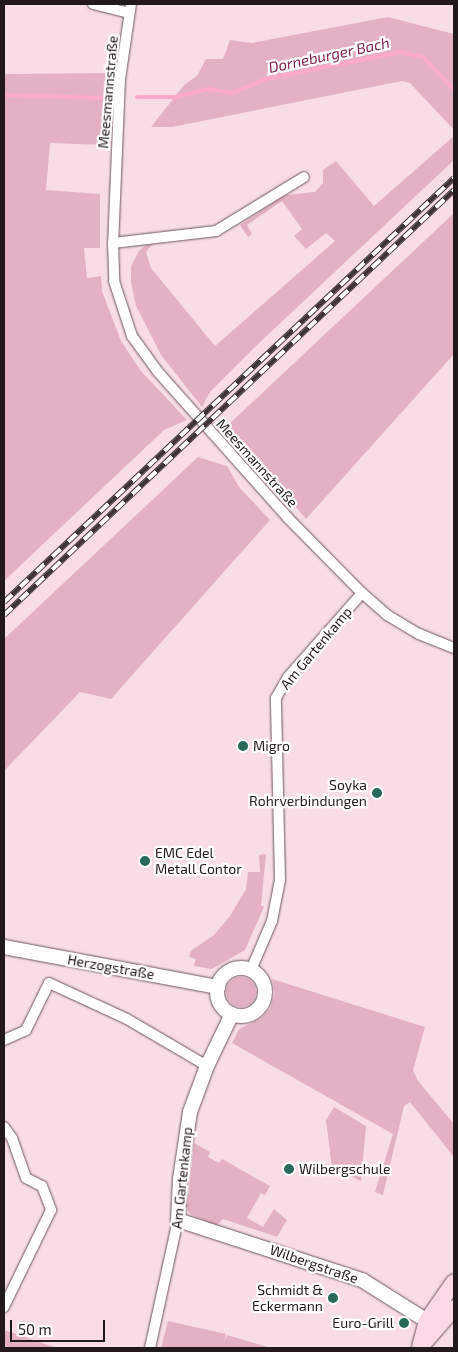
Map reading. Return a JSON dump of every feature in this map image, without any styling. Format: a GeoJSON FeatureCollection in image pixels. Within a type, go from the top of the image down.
{"type":"FeatureCollection","features":[{"type":"Feature","properties":{"kind":"main road"},"geometry":{"type":"LineString","coordinates":[[419,1348],[435,1323],[454,1282]]}},
{"type":"Feature","properties":{"kind":"main road"},"geometry":{"type":"LineString","coordinates":[[435,1323],[454,1309]]}},
{"type":"Feature","properties":{"kind":"street"},"geometry":{"type":"LineString","coordinates":[[93,4],[130,8]]}},
{"type":"Feature","properties":{"kind":"street","name":"Meesmannstraße"},"geometry":{"type":"LineString","coordinates":[[130,8],[120,79],[113,243],[118,297],[132,336],[144,355],[287,517],[362,593],[388,615],[419,634],[454,648]]}},
{"type":"Feature","properties":{"kind":"street"},"geometry":{"type":"LineString","coordinates":[[113,243],[216,231],[304,177]]}},
{"type":"Feature","properties":{"kind":"street","name":"Am Gartenkamp"},"geometry":{"type":"LineString","coordinates":[[251,970],[272,921],[280,880],[276,698],[288,677],[362,593]]}},
{"type":"Feature","properties":{"kind":"street","name":"Herzogstraße"},"geometry":{"type":"LineString","coordinates":[[4,947],[218,987]]}},
{"type":"Feature","properties":{"kind":"street"},"geometry":{"type":"LineString","coordinates":[[232,969],[251,970],[263,981],[265,996],[261,1004],[245,1015],[232,1014],[220,1003],[218,987],[221,979],[232,969]]}},
{"type":"Feature","properties":{"kind":"street"},"geometry":{"type":"LineString","coordinates":[[4,1040],[26,1030],[49,983],[127,1019],[207,1066]]}},
{"type":"Feature","properties":{"kind":"street","name":"Am Gartenkamp"},"geometry":{"type":"LineString","coordinates":[[150,1348],[178,1220],[185,1134],[207,1066],[232,1014]]}},
{"type":"Feature","properties":{"kind":"street"},"geometry":{"type":"LineString","coordinates":[[4,1127],[12,1138],[26,1178],[42,1186],[51,1210],[4,1307]]}},
{"type":"Feature","properties":{"kind":"street","name":"Wilbergstraße"},"geometry":{"type":"LineString","coordinates":[[178,1220],[362,1280],[435,1323]]}},
{"type":"Feature","properties":{"kind":"shaded area"},"geometry":{"type":"Polygon","coordinates":[[[388,17],[454,34],[454,130],[410,83],[402,81],[172,127],[151,127],[184,85],[197,76],[206,59],[223,59],[230,40],[252,43],[388,17]]]}},
{"type":"Feature","properties":{"kind":"shaded area"},"geometry":{"type":"Polygon","coordinates":[[[109,73],[104,145],[50,143],[46,190],[100,194],[100,248],[84,248],[87,278],[101,276],[102,291],[121,341],[141,371],[187,420],[164,430],[4,581],[4,74],[109,73]]]}},
{"type":"Feature","properties":{"kind":"shaded area"},"geometry":{"type":"Polygon","coordinates":[[[454,136],[454,160],[256,346],[210,392],[202,407],[161,355],[136,306],[131,282],[131,266],[139,251],[146,245],[153,244],[146,252],[151,268],[215,346],[335,241],[326,233],[306,249],[294,236],[302,229],[282,201],[247,225],[252,234],[248,237],[240,225],[285,195],[315,192],[323,183],[323,170],[336,161],[374,206],[454,136]]]}},
{"type":"Feature","properties":{"kind":"shaded area"},"geometry":{"type":"Polygon","coordinates":[[[454,213],[454,354],[306,519],[227,426],[454,213]]]}},
{"type":"Feature","properties":{"kind":"shaded area"},"geometry":{"type":"Polygon","coordinates":[[[198,457],[227,466],[239,487],[270,520],[111,699],[80,692],[4,771],[4,639],[198,457]]]}},
{"type":"Feature","properties":{"kind":"shaded area"},"geometry":{"type":"Polygon","coordinates":[[[266,854],[261,905],[264,907],[245,950],[212,969],[194,966],[196,959],[189,957],[191,951],[214,935],[230,916],[246,889],[248,872],[260,872],[259,855],[266,854]]]}},
{"type":"Feature","properties":{"kind":"shaded area"},"geometry":{"type":"Polygon","coordinates":[[[241,977],[252,981],[256,992],[252,1003],[241,1007],[230,1003],[226,992],[230,981],[241,977]]]}},
{"type":"Feature","properties":{"kind":"shaded area"},"geometry":{"type":"Polygon","coordinates":[[[272,979],[425,1027],[413,1070],[418,1081],[454,1124],[454,1157],[410,1102],[404,1106],[383,1195],[375,1192],[393,1134],[232,1043],[239,1029],[260,1019],[270,1009],[275,993],[272,979]]]}},
{"type":"Feature","properties":{"kind":"shaded area"},"geometry":{"type":"Polygon","coordinates":[[[334,1107],[366,1126],[361,1181],[332,1168],[326,1120],[334,1107]]]}},
{"type":"Feature","properties":{"kind":"shaded area"},"geometry":{"type":"Polygon","coordinates":[[[194,1143],[210,1152],[208,1157],[219,1163],[222,1159],[270,1186],[265,1195],[261,1193],[247,1218],[263,1227],[274,1209],[287,1220],[277,1237],[223,1219],[216,1226],[190,1214],[184,1202],[188,1197],[194,1143]]]}},
{"type":"Feature","properties":{"kind":"shaded area"},"geometry":{"type":"Polygon","coordinates":[[[168,1321],[226,1334],[224,1343],[227,1335],[271,1348],[161,1348],[168,1321]]]}},
{"type":"Feature","properties":{"kind":"shaded area"},"geometry":{"type":"Polygon","coordinates":[[[4,1330],[57,1348],[4,1348],[4,1330]]]}},
{"type":"Feature","properties":{"kind":"waterway","name":"Dorneburger Bach"},"geometry":{"type":"LineString","coordinates":[[137,97],[176,97],[208,89],[233,93],[266,79],[400,52],[423,57],[454,90]]}},
{"type":"Feature","properties":{"kind":"waterway","name":"Dorneburger Bach"},"geometry":{"type":"LineString","coordinates":[[4,95],[103,98]]}},
{"type":"Feature","properties":{"kind":"railway"},"geometry":{"type":"LineString","coordinates":[[4,602],[454,178]]}},
{"type":"Feature","properties":{"kind":"railway"},"geometry":{"type":"LineString","coordinates":[[4,615],[454,190]]}},
{"type":"Feature","properties":{"kind":"place","name":"Migro"},"geometry":{"type":"Point","coordinates":[243,746]}},
{"type":"Feature","properties":{"kind":"place","name":"Soyka Rohrverbindungen"},"geometry":{"type":"Point","coordinates":[377,793]}},
{"type":"Feature","properties":{"kind":"place","name":"EMC Edel Metall Contor"},"geometry":{"type":"Point","coordinates":[145,861]}},
{"type":"Feature","properties":{"kind":"place","name":"Wilbergschule"},"geometry":{"type":"Point","coordinates":[289,1169]}},
{"type":"Feature","properties":{"kind":"place","name":"Schmidt & Eckermann"},"geometry":{"type":"Point","coordinates":[333,1298]}},
{"type":"Feature","properties":{"kind":"place","name":"Euro-Grill"},"geometry":{"type":"Point","coordinates":[404,1323]}}]}
